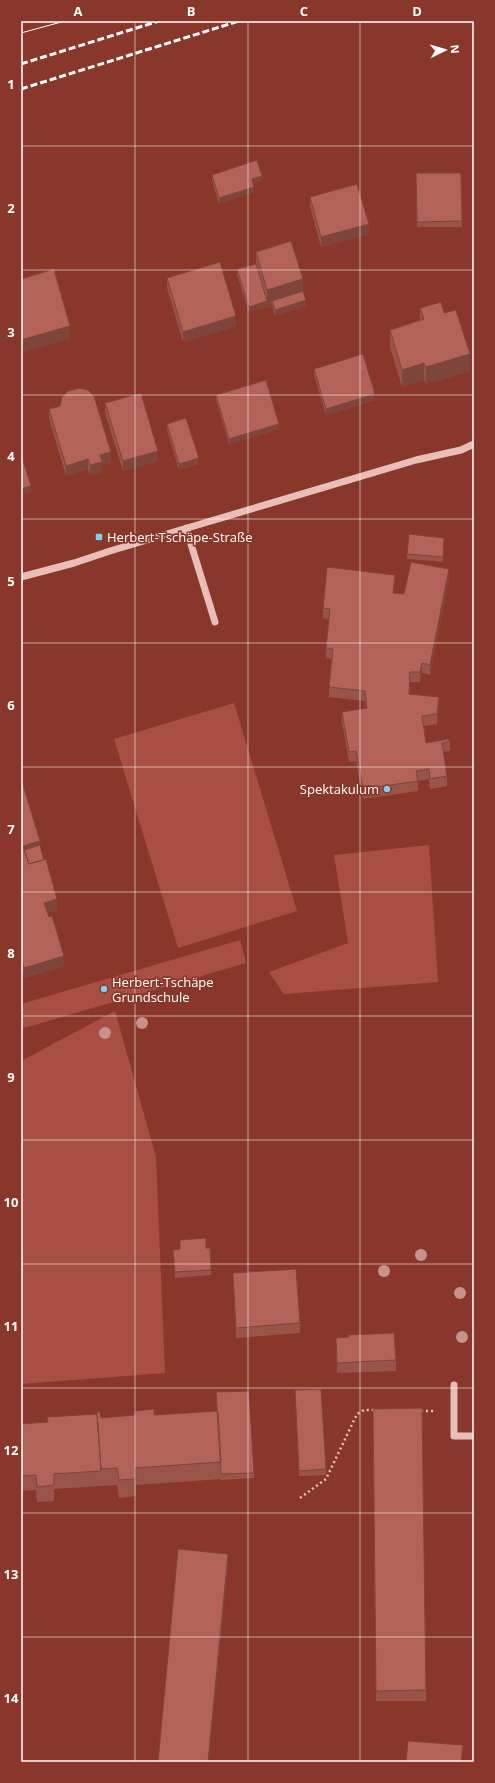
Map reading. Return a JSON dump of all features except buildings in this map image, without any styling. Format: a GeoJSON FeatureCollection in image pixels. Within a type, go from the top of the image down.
{"type":"FeatureCollection","features":[{"type":"Feature","properties":{"kind":"street"},"geometry":{"type":"LineString","coordinates":[[21,577],[74,564],[186,528],[416,460],[461,450],[474,444]]}},
{"type":"Feature","properties":{"kind":"street"},"geometry":{"type":"LineString","coordinates":[[186,528],[215,622]]}},
{"type":"Feature","properties":{"kind":"street"},"geometry":{"type":"LineString","coordinates":[[454,1385],[454,1436],[474,1436]]}},
{"type":"Feature","properties":{"kind":"path"},"geometry":{"type":"LineString","coordinates":[[300,1498],[326,1479],[357,1414],[364,1410],[379,1410]]}},
{"type":"Feature","properties":{"kind":"path"},"geometry":{"type":"LineString","coordinates":[[417,1411],[454,1411]]}},
{"type":"Feature","properties":{"kind":"shaded area"},"geometry":{"type":"Polygon","coordinates":[[[234,703],[297,911],[178,948],[114,739],[234,703]]]}},
{"type":"Feature","properties":{"kind":"shaded area"},"geometry":{"type":"Polygon","coordinates":[[[429,845],[438,982],[284,994],[269,972],[348,943],[334,855],[429,845]]]}},
{"type":"Feature","properties":{"kind":"shaded area"},"geometry":{"type":"Polygon","coordinates":[[[240,940],[246,963],[21,1029],[21,1004],[240,940]]]}},
{"type":"Feature","properties":{"kind":"shaded area"},"geometry":{"type":"Polygon","coordinates":[[[115,1011],[156,1157],[165,1373],[21,1384],[21,1061],[115,1011]]]}},
{"type":"Feature","properties":{"kind":"tram line"},"geometry":{"type":"LineString","coordinates":[[21,33],[65,21]]}},
{"type":"Feature","properties":{"kind":"railway"},"geometry":{"type":"LineString","coordinates":[[21,64],[159,21]]}},
{"type":"Feature","properties":{"kind":"railway"},"geometry":{"type":"LineString","coordinates":[[21,89],[239,21]]}},
{"type":"Feature","properties":{"kind":"place","name":"Herbert-Tschäpe-Straße"},"geometry":{"type":"Point","coordinates":[99,537]}},
{"type":"Feature","properties":{"kind":"place","name":"Spektakulum"},"geometry":{"type":"Point","coordinates":[387,789]}},
{"type":"Feature","properties":{"kind":"place","name":"Herbert-Tschäpe Grundschule"},"geometry":{"type":"Point","coordinates":[104,989]}}]}
